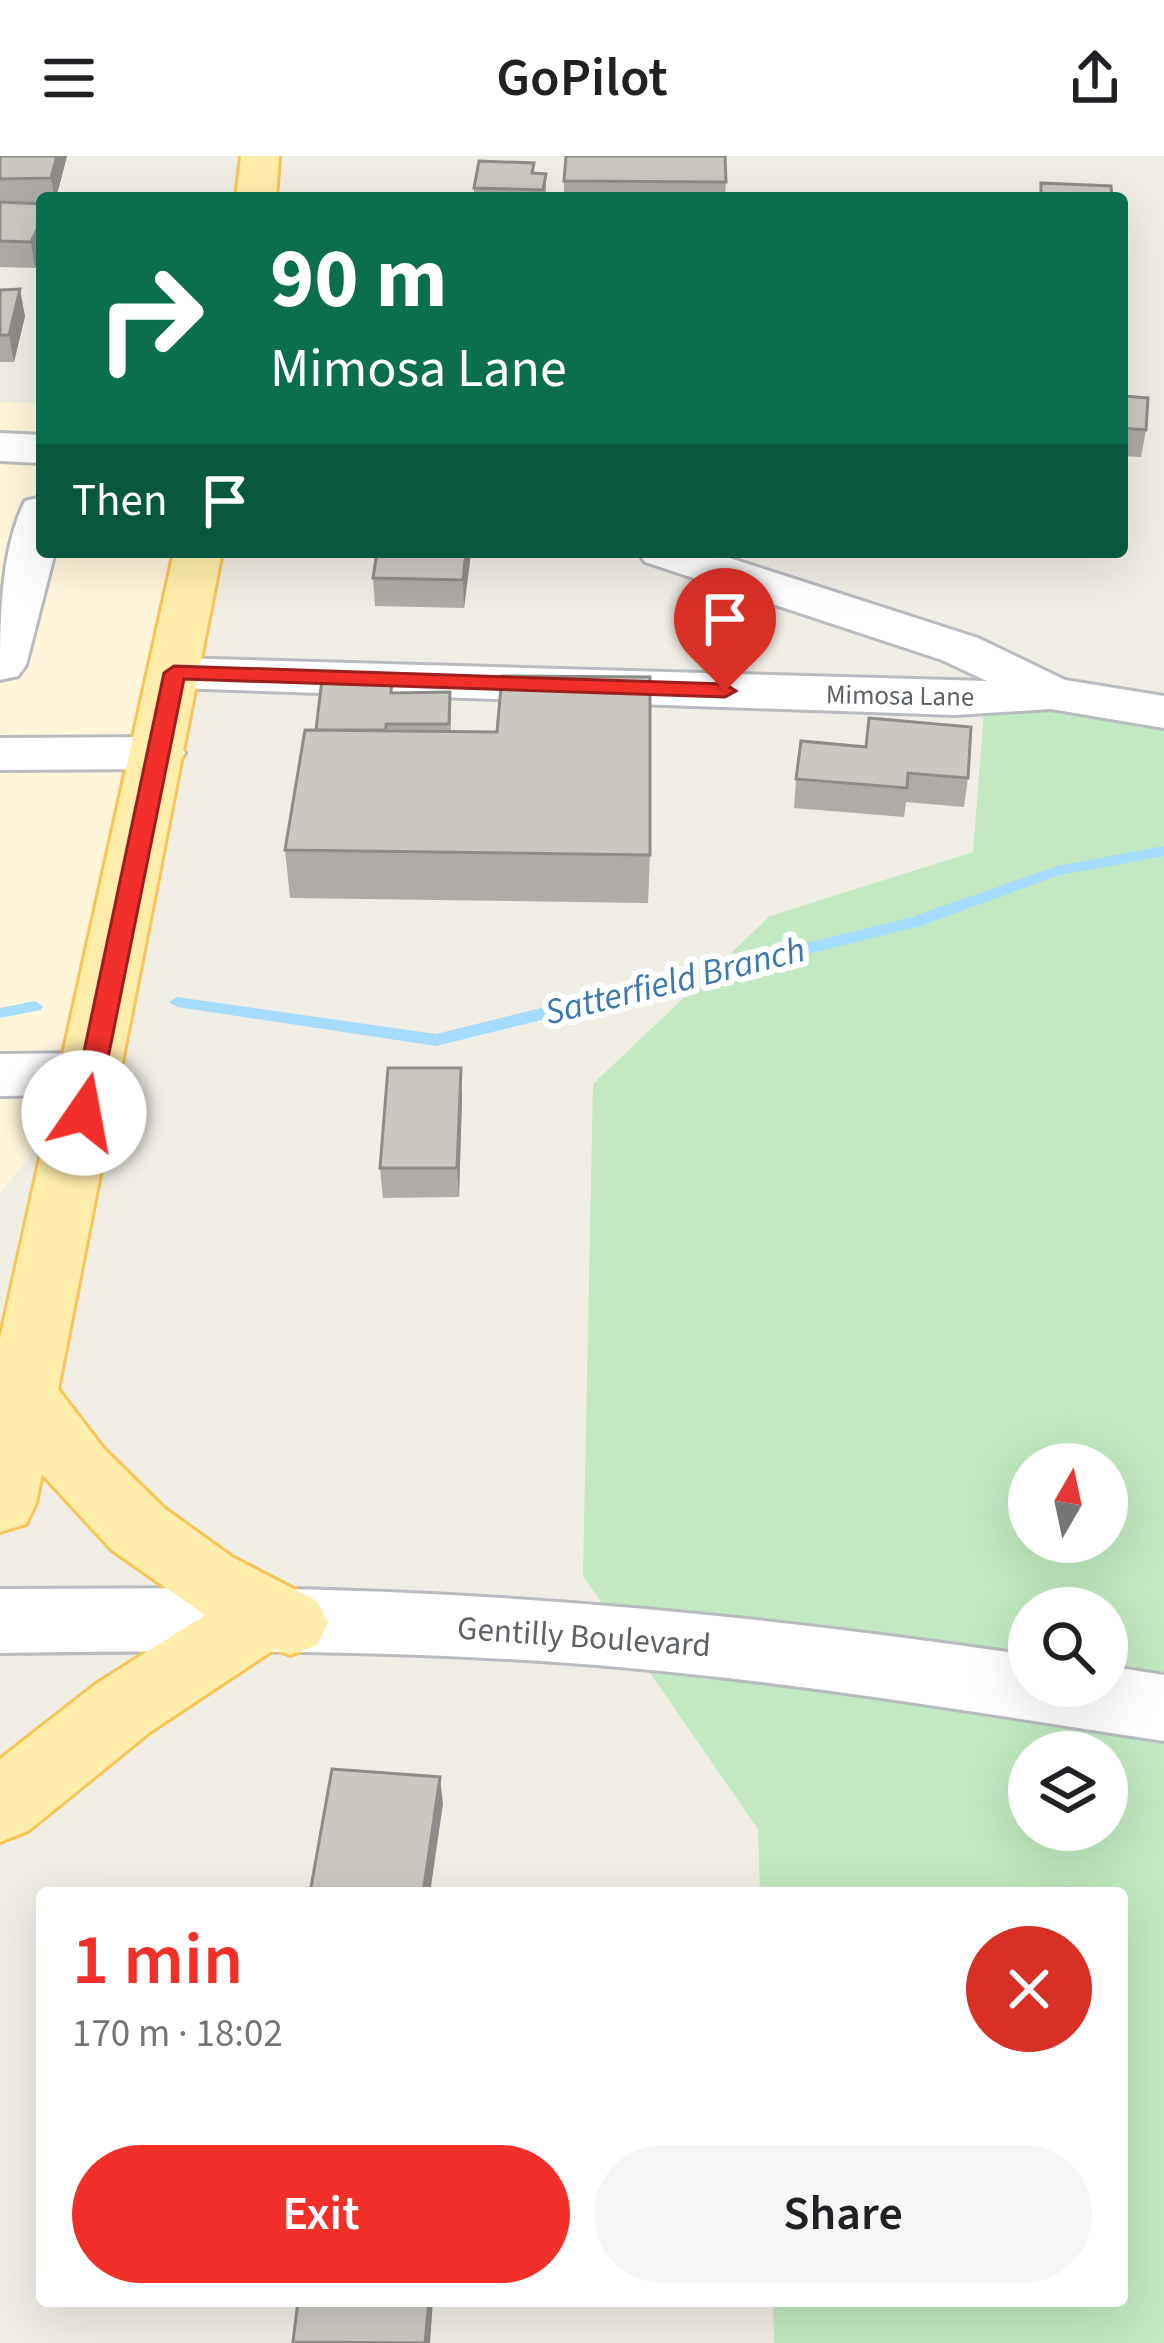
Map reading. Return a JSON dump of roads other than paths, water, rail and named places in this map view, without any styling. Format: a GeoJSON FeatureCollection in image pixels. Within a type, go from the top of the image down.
{"type":"FeatureCollection","features":[{"type":"Feature","properties":{"kind":"main road"},"geometry":{"type":"LineString","coordinates":[[257,192],[260,156]]}},
{"type":"Feature","properties":{"kind":"main road"},"geometry":{"type":"LineString","coordinates":[[0,1503],[197,558]]}},
{"type":"Feature","properties":{"kind":"main road"},"geometry":{"type":"LineString","coordinates":[[0,1806],[123,1708],[273,1622],[122,1520],[55,1442],[23,1393]]}},
{"type":"Feature","properties":{"kind":"street"},"geometry":{"type":"LineString","coordinates":[[0,447],[36,449]]}},
{"type":"Feature","properties":{"kind":"street"},"geometry":{"type":"LineString","coordinates":[[0,665],[36,534]]}},
{"type":"Feature","properties":{"kind":"street","name":"Mimosa Lane"},"geometry":{"type":"LineString","coordinates":[[680,558],[960,649],[1051,693]]}},
{"type":"Feature","properties":{"kind":"street","name":"Mimosa Lane"},"geometry":{"type":"LineString","coordinates":[[174,673],[955,698],[1051,693],[1164,712]]}},
{"type":"Feature","properties":{"kind":"street"},"geometry":{"type":"LineString","coordinates":[[0,754],[158,753]]}},
{"type":"Feature","properties":{"kind":"street"},"geometry":{"type":"LineString","coordinates":[[0,1076],[92,1074]]}},
{"type":"Feature","properties":{"kind":"street","name":"Gentilly Boulevard"},"geometry":{"type":"LineString","coordinates":[[0,1621],[273,1622],[634,1636],[1164,1708]]}},
{"type":"Feature","properties":{"kind":"waterway","name":"Satterfield Branch"},"geometry":{"type":"LineString","coordinates":[[177,1002],[436,1040],[914,922],[1057,871],[1164,851]]}},
{"type":"Feature","properties":{"kind":"waterway","name":"Satterfield Branch"},"geometry":{"type":"LineString","coordinates":[[0,1013],[35,1006]]}}]}
